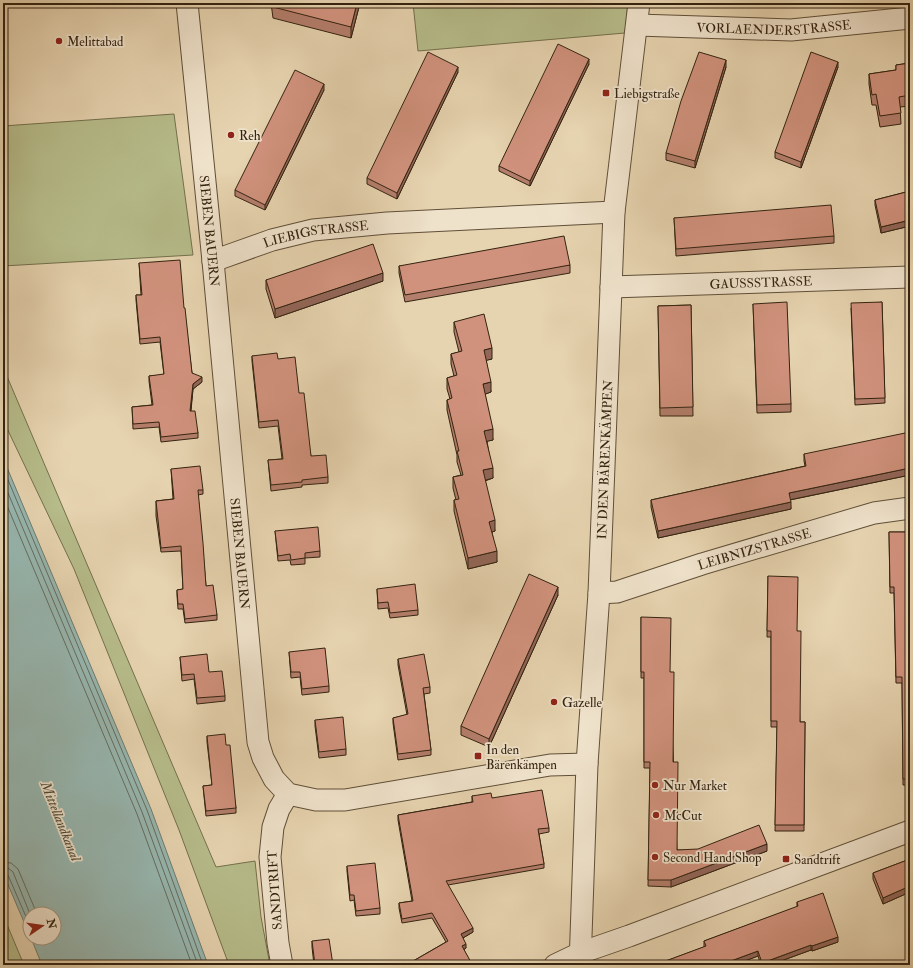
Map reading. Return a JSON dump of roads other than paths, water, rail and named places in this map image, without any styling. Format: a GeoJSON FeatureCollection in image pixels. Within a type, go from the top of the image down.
{"type":"FeatureCollection","features":[{"type":"Feature","properties":{"kind":"street","name":"SIEBEN BAUERN"},"geometry":{"type":"LineString","coordinates":[[187,3],[213,261],[258,742],[263,758],[274,779],[288,794]]}},
{"type":"Feature","properties":{"kind":"street","name":"IN DEN BÄRENKÄMPEN"},"geometry":{"type":"LineString","coordinates":[[580,959],[587,764],[599,593],[614,212],[639,3]]}},
{"type":"Feature","properties":{"kind":"street","name":"VORLAENDERSTRASSE"},"geometry":{"type":"LineString","coordinates":[[637,24],[791,30],[910,18]]}},
{"type":"Feature","properties":{"kind":"street","name":"LIEBIGSTRASSE"},"geometry":{"type":"LineString","coordinates":[[213,261],[272,240],[313,230],[387,223],[614,212]]}},
{"type":"Feature","properties":{"kind":"street","name":"GAUSSSTRASSE"},"geometry":{"type":"LineString","coordinates":[[611,288],[910,277]]}},
{"type":"Feature","properties":{"kind":"street","name":"LEIBNIZSTRASSE"},"geometry":{"type":"LineString","coordinates":[[599,593],[617,592],[709,562],[874,513],[910,508]]}},
{"type":"Feature","properties":{"kind":"street"},"geometry":{"type":"LineString","coordinates":[[288,794],[316,800],[345,800],[550,766],[587,764]]}},
{"type":"Feature","properties":{"kind":"street","name":"SANDTRIFT"},"geometry":{"type":"LineString","coordinates":[[282,965],[278,943],[270,857],[272,827],[279,809],[288,794]]}},
{"type":"Feature","properties":{"kind":"street"},"geometry":{"type":"LineString","coordinates":[[555,965],[580,959],[636,933],[910,831]]}},
{"type":"Feature","properties":{"kind":"water","name":"Mittellandkanal"},"geometry":{"type":"Polygon","coordinates":[[[3,458],[151,809],[208,965],[42,965],[34,946],[62,946],[62,906],[22,906],[22,917],[3,873],[3,458]]]}},
{"type":"Feature","properties":{"kind":"place","name":"Melittabad"},"geometry":{"type":"Point","coordinates":[59,41]}},
{"type":"Feature","properties":{"kind":"place","name":"Liebigstraße"},"geometry":{"type":"Point","coordinates":[606,93]}},
{"type":"Feature","properties":{"kind":"place","name":"Reh"},"geometry":{"type":"Point","coordinates":[231,135]}},
{"type":"Feature","properties":{"kind":"place","name":"Gazelle"},"geometry":{"type":"Point","coordinates":[554,702]}},
{"type":"Feature","properties":{"kind":"place","name":"In den Bärenkämpen"},"geometry":{"type":"Point","coordinates":[478,756]}},
{"type":"Feature","properties":{"kind":"place","name":"Nur Market"},"geometry":{"type":"Point","coordinates":[655,785]}},
{"type":"Feature","properties":{"kind":"place","name":"McCut"},"geometry":{"type":"Point","coordinates":[656,815]}},
{"type":"Feature","properties":{"kind":"place","name":"Second Hand Shop"},"geometry":{"type":"Point","coordinates":[655,857]}},
{"type":"Feature","properties":{"kind":"place","name":"Sandtrift"},"geometry":{"type":"Point","coordinates":[786,859]}}]}
